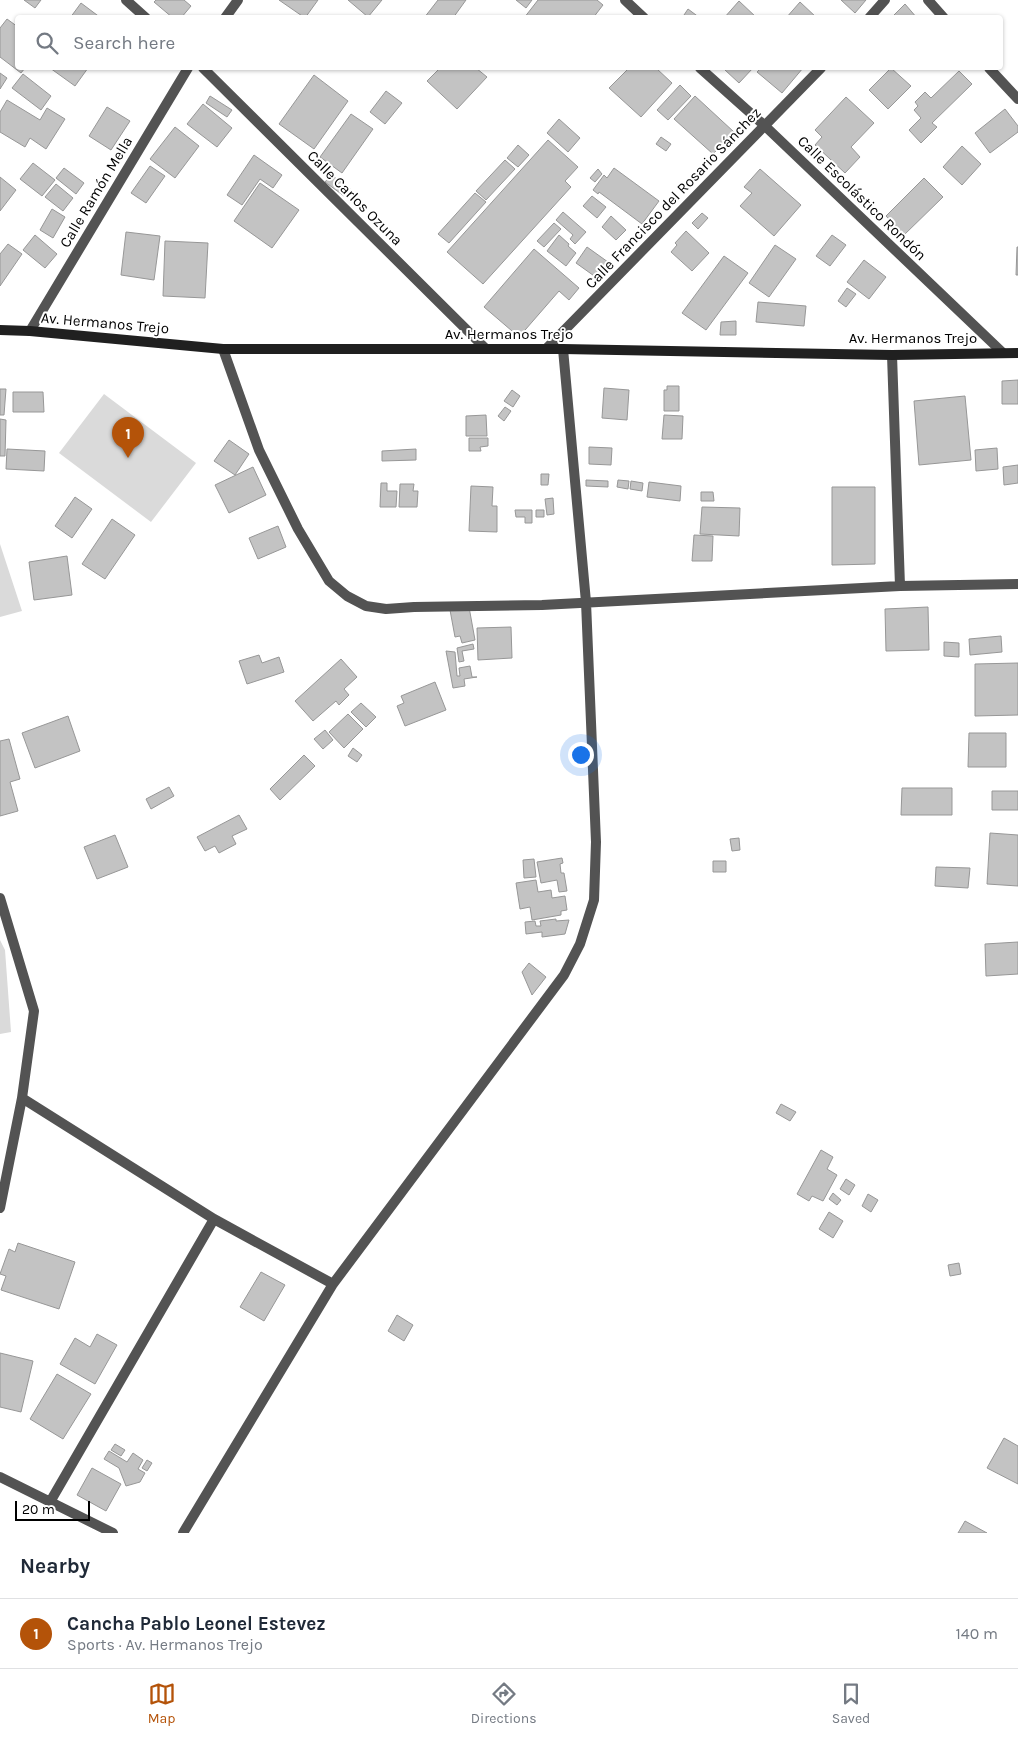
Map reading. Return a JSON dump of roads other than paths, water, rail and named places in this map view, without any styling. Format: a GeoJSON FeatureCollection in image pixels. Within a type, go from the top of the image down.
{"type":"FeatureCollection","features":[{"type":"Feature","properties":{"kind":"main road","name":"Av. Hermanos Trejo"},"geometry":{"type":"LineString","coordinates":[[0,330],[30,331],[223,349],[563,349],[892,355],[1018,353]]}},
{"type":"Feature","properties":{"kind":"street"},"geometry":{"type":"LineString","coordinates":[[126,0],[143,15]]}},
{"type":"Feature","properties":{"kind":"street"},"geometry":{"type":"LineString","coordinates":[[227,15],[238,0]]}},
{"type":"Feature","properties":{"kind":"street"},"geometry":{"type":"LineString","coordinates":[[625,0],[641,15]]}},
{"type":"Feature","properties":{"kind":"street"},"geometry":{"type":"LineString","coordinates":[[872,15],[885,0]]}},
{"type":"Feature","properties":{"kind":"street"},"geometry":{"type":"LineString","coordinates":[[928,0],[941,15]]}},
{"type":"Feature","properties":{"kind":"street","name":"Calle Ramón Mella"},"geometry":{"type":"LineString","coordinates":[[30,331],[187,70]]}},
{"type":"Feature","properties":{"kind":"street","name":"Calle Carlos Ozuna"},"geometry":{"type":"LineString","coordinates":[[205,70],[486,349]]}},
{"type":"Feature","properties":{"kind":"street","name":"Calle Escolástico Rondón"},"geometry":{"type":"LineString","coordinates":[[702,70],[765,126],[1002,352]]}},
{"type":"Feature","properties":{"kind":"street","name":"Calle Francisco del Rosario Sánchez"},"geometry":{"type":"LineString","coordinates":[[546,349],[819,70]]}},
{"type":"Feature","properties":{"kind":"street"},"geometry":{"type":"LineString","coordinates":[[991,70],[1018,99]]}},
{"type":"Feature","properties":{"kind":"street"},"geometry":{"type":"LineString","coordinates":[[223,349],[259,450],[298,529],[329,580],[347,596],[366,606],[386,609],[542,605],[900,586],[1018,584]]}},
{"type":"Feature","properties":{"kind":"street"},"geometry":{"type":"LineString","coordinates":[[183,1533],[333,1284],[564,976],[580,944],[594,900],[596,842],[586,602],[563,349]]}},
{"type":"Feature","properties":{"kind":"street"},"geometry":{"type":"LineString","coordinates":[[892,355],[900,586]]}},
{"type":"Feature","properties":{"kind":"street"},"geometry":{"type":"LineString","coordinates":[[0,898],[34,1011],[22,1098],[0,1208]]}},
{"type":"Feature","properties":{"kind":"street"},"geometry":{"type":"LineString","coordinates":[[22,1098],[214,1219],[333,1284]]}},
{"type":"Feature","properties":{"kind":"street"},"geometry":{"type":"LineString","coordinates":[[50,1502],[214,1219]]}},
{"type":"Feature","properties":{"kind":"street"},"geometry":{"type":"LineString","coordinates":[[0,1477],[113,1533]]}},
{"type":"Feature","properties":{"kind":"place","name":"Cancha Pablo Leonel Estevez"},"geometry":{"type":"Point","coordinates":[128,458]}}]}
